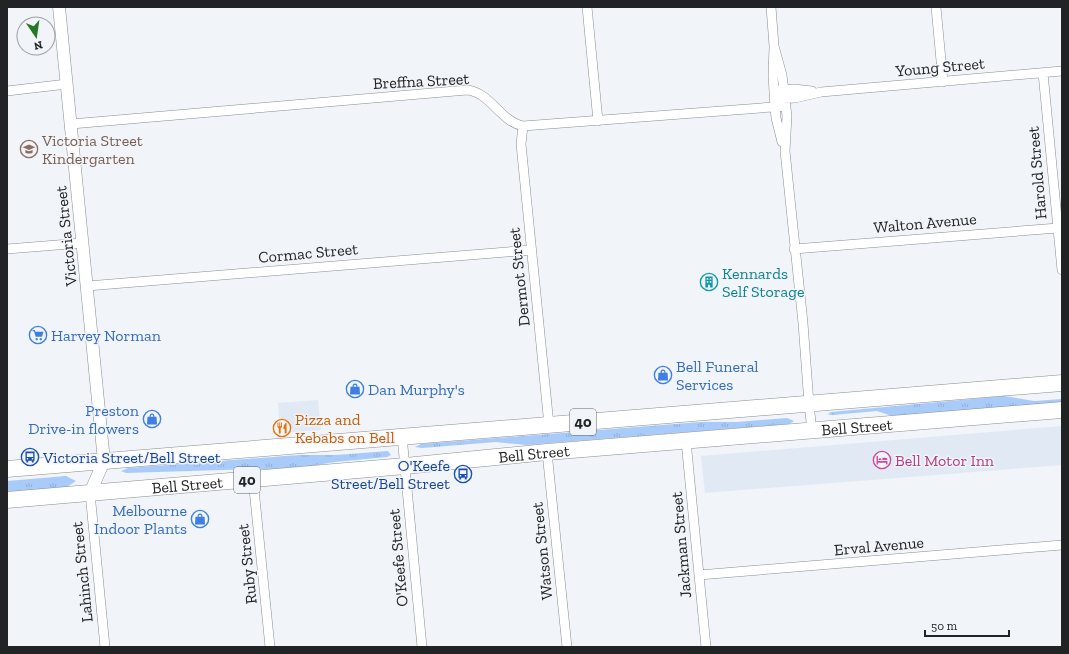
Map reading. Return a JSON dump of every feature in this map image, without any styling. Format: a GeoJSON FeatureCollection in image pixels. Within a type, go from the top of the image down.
{"type":"FeatureCollection","features":[{"type":"Feature","properties":{"kind":"highway","name":"Bell Street"},"geometry":{"type":"LineString","coordinates":[[7,469],[1062,383]]}},
{"type":"Feature","properties":{"kind":"highway","name":"Bell Street"},"geometry":{"type":"LineString","coordinates":[[7,500],[405,466],[547,452],[1062,410]]}},
{"type":"Feature","properties":{"kind":"street","name":"Victoria Street"},"geometry":{"type":"LineString","coordinates":[[59,7],[104,461]]}},
{"type":"Feature","properties":{"kind":"street"},"geometry":{"type":"LineString","coordinates":[[586,7],[598,121]]}},
{"type":"Feature","properties":{"kind":"street"},"geometry":{"type":"LineString","coordinates":[[771,7],[774,46],[772,76],[774,99],[776,118],[785,151]]}},
{"type":"Feature","properties":{"kind":"street"},"geometry":{"type":"LineString","coordinates":[[936,7],[943,82]]}},
{"type":"Feature","properties":{"kind":"street"},"geometry":{"type":"LineString","coordinates":[[774,46],[782,75],[787,116],[785,151],[794,249],[803,323],[812,431]]}},
{"type":"Feature","properties":{"kind":"street","name":"Young Street"},"geometry":{"type":"LineString","coordinates":[[774,99],[785,98],[794,89],[821,92],[1062,71]]}},
{"type":"Feature","properties":{"kind":"street","name":"Harold Street"},"geometry":{"type":"LineString","coordinates":[[1042,73],[1062,270]]}},
{"type":"Feature","properties":{"kind":"street"},"geometry":{"type":"LineString","coordinates":[[7,91],[67,84]]}},
{"type":"Feature","properties":{"kind":"street","name":"Breffna Street"},"geometry":{"type":"LineString","coordinates":[[71,124],[467,90],[478,93],[515,123],[523,126]]}},
{"type":"Feature","properties":{"kind":"street"},"geometry":{"type":"LineString","coordinates":[[523,126],[598,121],[785,98]]}},
{"type":"Feature","properties":{"kind":"street","name":"Dermot Street"},"geometry":{"type":"LineString","coordinates":[[523,126],[521,144],[549,425]]}},
{"type":"Feature","properties":{"kind":"street","name":"Walton Avenue"},"geometry":{"type":"LineString","coordinates":[[794,249],[1058,228]]}},
{"type":"Feature","properties":{"kind":"street"},"geometry":{"type":"LineString","coordinates":[[7,249],[82,243]]}},
{"type":"Feature","properties":{"kind":"street","name":"Cormac Street"},"geometry":{"type":"LineString","coordinates":[[87,286],[531,250]]}},
{"type":"Feature","properties":{"kind":"street","name":"O'Keefe Street"},"geometry":{"type":"LineString","coordinates":[[402,436],[422,647]]}},
{"type":"Feature","properties":{"kind":"street","name":"Jackman Street"},"geometry":{"type":"LineString","coordinates":[[686,441],[706,647]]}},
{"type":"Feature","properties":{"kind":"street","name":"Watson Street"},"geometry":{"type":"LineString","coordinates":[[547,452],[567,647]]}},
{"type":"Feature","properties":{"kind":"street"},"geometry":{"type":"LineString","coordinates":[[90,493],[104,461]]}},
{"type":"Feature","properties":{"kind":"street","name":"Ruby Street"},"geometry":{"type":"LineString","coordinates":[[254,479],[270,647]]}},
{"type":"Feature","properties":{"kind":"street","name":"Lahinch Street"},"geometry":{"type":"LineString","coordinates":[[90,493],[105,647]]}},
{"type":"Feature","properties":{"kind":"street","name":"Erval Avenue"},"geometry":{"type":"LineString","coordinates":[[699,575],[1062,545]]}},
{"type":"Feature","properties":{"kind":"shaded area"},"geometry":{"type":"Polygon","coordinates":[[[318,400],[321,430],[280,433],[278,403],[318,400]]]}},
{"type":"Feature","properties":{"kind":"shaded area","name":"Bell Motor Inn"},"geometry":{"type":"Polygon","coordinates":[[[1062,426],[1062,465],[705,493],[701,456],[1062,426]]]}},
{"type":"Feature","properties":{"kind":"green space"},"geometry":{"type":"Polygon","coordinates":[[[1004,396],[1034,401],[1062,399],[1062,403],[895,417],[877,411],[832,415],[828,414],[831,412],[1004,396]]]}},
{"type":"Feature","properties":{"kind":"green space"},"geometry":{"type":"Polygon","coordinates":[[[787,418],[794,421],[789,424],[526,445],[496,442],[422,448],[415,447],[421,444],[700,422],[736,422],[787,418]]]}},
{"type":"Feature","properties":{"kind":"green space"},"geometry":{"type":"Polygon","coordinates":[[[388,451],[391,455],[387,457],[335,462],[293,469],[126,473],[121,471],[128,468],[299,455],[336,455],[388,451]]]}},
{"type":"Feature","properties":{"kind":"green space"},"geometry":{"type":"Polygon","coordinates":[[[66,476],[76,481],[67,487],[7,492],[7,481],[66,476]]]}},
{"type":"Feature","properties":{"kind":"place","name":"Victoria Street Kindergarten"},"geometry":{"type":"Point","coordinates":[29,149]}},
{"type":"Feature","properties":{"kind":"place","name":"Kennards Self Storage"},"geometry":{"type":"Point","coordinates":[709,282]}},
{"type":"Feature","properties":{"kind":"place","name":"Harvey Norman"},"geometry":{"type":"Point","coordinates":[38,335]}},
{"type":"Feature","properties":{"kind":"place","name":"Bell Funeral Services"},"geometry":{"type":"Point","coordinates":[663,375]}},
{"type":"Feature","properties":{"kind":"place","name":"Dan Murphy's"},"geometry":{"type":"Point","coordinates":[355,389]}},
{"type":"Feature","properties":{"kind":"place","name":"Preston Drive-in flowers"},"geometry":{"type":"Point","coordinates":[152,419]}},
{"type":"Feature","properties":{"kind":"place","name":"Pizza and Kebabs on Bell"},"geometry":{"type":"Point","coordinates":[282,428]}},
{"type":"Feature","properties":{"kind":"place","name":"Victoria Street/Bell Street"},"geometry":{"type":"Point","coordinates":[30,457]}},
{"type":"Feature","properties":{"kind":"place","name":"Bell Motor Inn"},"geometry":{"type":"Point","coordinates":[882,460]}},
{"type":"Feature","properties":{"kind":"place","name":"O'Keefe Street/Bell Street"},"geometry":{"type":"Point","coordinates":[463,474]}},
{"type":"Feature","properties":{"kind":"place","name":"Melbourne Indoor Plants"},"geometry":{"type":"Point","coordinates":[200,519]}}]}
